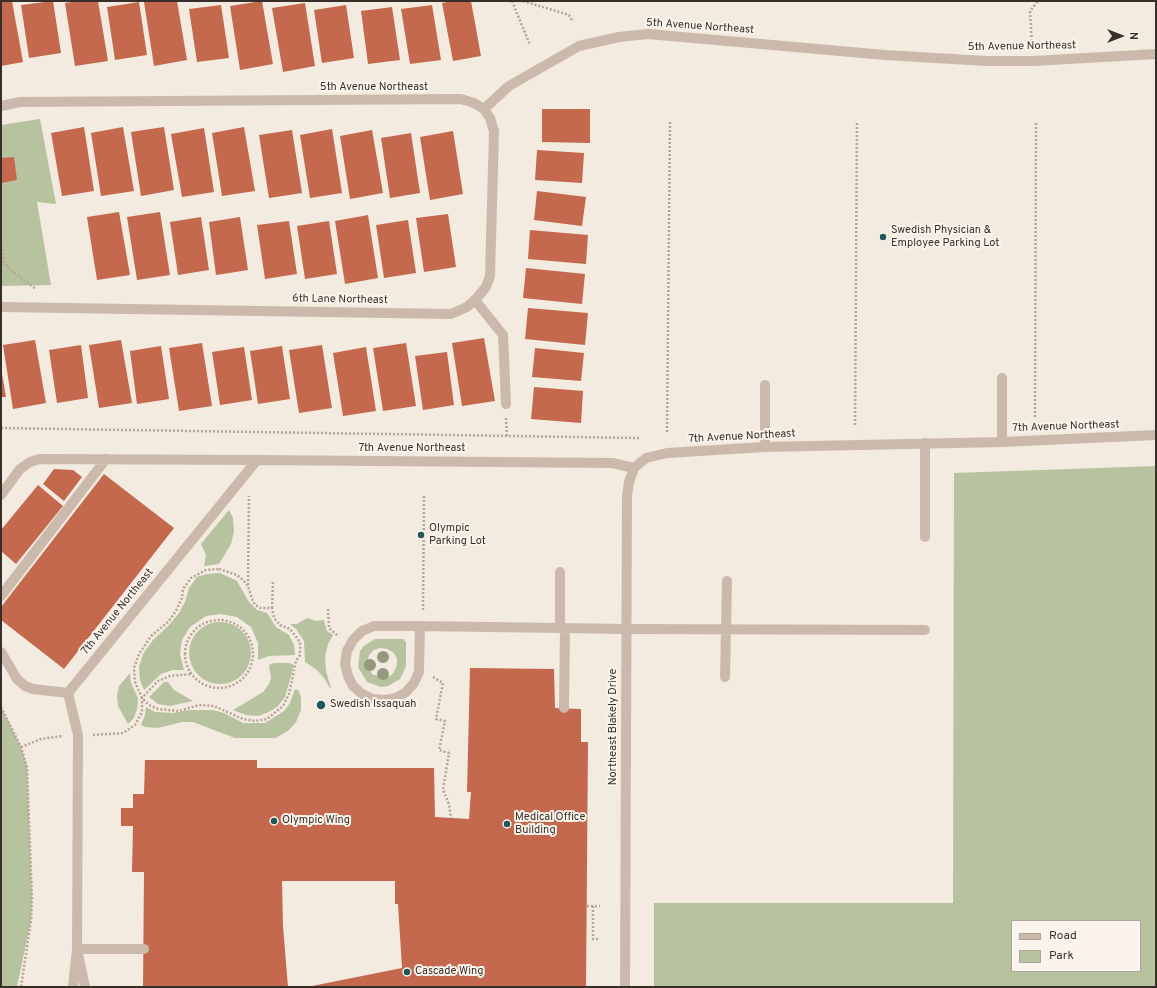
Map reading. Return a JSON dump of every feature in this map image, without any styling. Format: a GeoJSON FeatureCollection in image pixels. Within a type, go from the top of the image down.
{"type":"FeatureCollection","features":[{"type":"Feature","properties":{"kind":"street","name":"5th Avenue Northeast"},"geometry":{"type":"LineString","coordinates":[[1,106],[20,102],[461,99],[474,103],[484,109],[509,86],[579,46],[619,37],[648,34],[678,35],[885,55],[986,61],[1033,61],[1156,54]]}},
{"type":"Feature","properties":{"kind":"street","name":"6th Lane Northeast"},"geometry":{"type":"LineString","coordinates":[[1,307],[451,314],[467,307],[475,300],[486,287],[490,276],[494,131],[490,118],[484,109]]}},
{"type":"Feature","properties":{"kind":"street"},"geometry":{"type":"LineString","coordinates":[[475,300],[503,335],[506,404]]}},
{"type":"Feature","properties":{"kind":"street"},"geometry":{"type":"LineString","coordinates":[[1002,378],[1002,442]]}},
{"type":"Feature","properties":{"kind":"street"},"geometry":{"type":"LineString","coordinates":[[765,385],[765,447]]}},
{"type":"Feature","properties":{"kind":"street","name":"7th Avenue Northeast"},"geometry":{"type":"LineString","coordinates":[[68,693],[257,460],[612,462],[634,468],[646,458],[667,454],[765,447],[1002,442],[1156,435]]}},
{"type":"Feature","properties":{"kind":"street"},"geometry":{"type":"LineString","coordinates":[[925,444],[925,537]]}},
{"type":"Feature","properties":{"kind":"street"},"geometry":{"type":"LineString","coordinates":[[1,495],[20,469],[30,462],[39,459],[257,460]]}},
{"type":"Feature","properties":{"kind":"street"},"geometry":{"type":"LineString","coordinates":[[1,596],[106,459]]}},
{"type":"Feature","properties":{"kind":"street","name":"Northeast Blakely Drive"},"geometry":{"type":"LineString","coordinates":[[625,987],[627,496],[629,482],[634,468]]}},
{"type":"Feature","properties":{"kind":"street"},"geometry":{"type":"LineString","coordinates":[[560,572],[563,628],[564,708]]}},
{"type":"Feature","properties":{"kind":"street"},"geometry":{"type":"LineString","coordinates":[[725,677],[727,581]]}},
{"type":"Feature","properties":{"kind":"street"},"geometry":{"type":"LineString","coordinates":[[420,626],[419,672],[414,683],[406,692],[396,698],[385,700],[373,699],[362,694],[353,686],[348,676],[345,664],[347,651],[353,640],[362,631],[374,626],[420,626],[626,629],[925,630]]}},
{"type":"Feature","properties":{"kind":"street"},"geometry":{"type":"LineString","coordinates":[[1,652],[17,679],[24,686],[33,689],[68,693],[78,735],[77,949],[72,987]]}},
{"type":"Feature","properties":{"kind":"street"},"geometry":{"type":"LineString","coordinates":[[77,949],[144,949]]}},
{"type":"Feature","properties":{"kind":"street"},"geometry":{"type":"LineString","coordinates":[[77,949],[85,987]]}},
{"type":"Feature","properties":{"kind":"path"},"geometry":{"type":"LineString","coordinates":[[512,1],[530,45]]}},
{"type":"Feature","properties":{"kind":"path"},"geometry":{"type":"LineString","coordinates":[[523,1],[569,15],[573,22]]}},
{"type":"Feature","properties":{"kind":"path"},"geometry":{"type":"LineString","coordinates":[[1033,61],[1030,11],[1038,1]]}},
{"type":"Feature","properties":{"kind":"path"},"geometry":{"type":"LineString","coordinates":[[667,432],[670,120]]}},
{"type":"Feature","properties":{"kind":"path"},"geometry":{"type":"LineString","coordinates":[[855,425],[857,121]]}},
{"type":"Feature","properties":{"kind":"path"},"geometry":{"type":"LineString","coordinates":[[1035,417],[1036,123]]}},
{"type":"Feature","properties":{"kind":"path"},"geometry":{"type":"LineString","coordinates":[[1,245],[4,262],[9,269],[36,289]]}},
{"type":"Feature","properties":{"kind":"path"},"geometry":{"type":"LineString","coordinates":[[1,265],[4,262]]}},
{"type":"Feature","properties":{"kind":"path"},"geometry":{"type":"LineString","coordinates":[[1,428],[640,438]]}},
{"type":"Feature","properties":{"kind":"path"},"geometry":{"type":"LineString","coordinates":[[249,493],[248,586],[252,599],[260,608],[272,608]]}},
{"type":"Feature","properties":{"kind":"path"},"geometry":{"type":"LineString","coordinates":[[423,610],[424,495]]}},
{"type":"Feature","properties":{"kind":"path"},"geometry":{"type":"LineString","coordinates":[[248,586],[237,575],[219,569],[206,570],[190,578],[183,589],[176,611],[168,622],[151,636],[139,654],[134,668],[135,682],[142,698],[149,705],[168,711],[179,711],[199,705],[214,706],[243,719],[255,721],[267,719],[275,714],[283,706],[289,694],[296,661],[300,655],[300,642],[290,629],[280,625],[274,618],[272,608],[273,581]]}},
{"type":"Feature","properties":{"kind":"path"},"geometry":{"type":"LineString","coordinates":[[328,609],[329,628],[337,635]]}},
{"type":"Feature","properties":{"kind":"path"},"geometry":{"type":"LineString","coordinates":[[214,620],[225,620],[236,624],[245,631],[251,641],[253,660],[247,674],[239,682],[229,687],[213,688],[198,682],[190,674],[184,652],[187,640],[193,630],[202,623],[214,620]]}},
{"type":"Feature","properties":{"kind":"path"},"geometry":{"type":"LineString","coordinates":[[21,747],[50,737],[123,733],[135,725],[142,712],[142,698],[158,682],[170,676],[190,674]]}},
{"type":"Feature","properties":{"kind":"path"},"geometry":{"type":"LineString","coordinates":[[433,677],[444,683],[436,719],[445,721],[439,750],[449,753],[443,790],[449,804],[451,818]]}},
{"type":"Feature","properties":{"kind":"path"},"geometry":{"type":"LineString","coordinates":[[1,707],[21,747],[27,767],[32,899],[31,920],[21,987]]}},
{"type":"Feature","properties":{"kind":"path"},"geometry":{"type":"LineString","coordinates":[[588,906],[600,906]]}},
{"type":"Feature","properties":{"kind":"path"},"geometry":{"type":"LineString","coordinates":[[592,906],[592,939],[600,939]]}},
{"type":"Feature","properties":{"kind":"green space"},"geometry":{"type":"Polygon","coordinates":[[[40,119],[56,204],[37,202],[51,285],[1,286],[1,125],[40,119]]]}},
{"type":"Feature","properties":{"kind":"green space"},"geometry":{"type":"Polygon","coordinates":[[[1156,466],[1156,987],[654,987],[654,903],[953,903],[954,473],[1156,466]]]}},
{"type":"Feature","properties":{"kind":"green space"},"geometry":{"type":"Polygon","coordinates":[[[229,510],[233,518],[234,531],[231,544],[219,564],[204,566],[206,555],[201,544],[229,510]]]}},
{"type":"Feature","properties":{"kind":"green space"},"geometry":{"type":"Polygon","coordinates":[[[220,573],[237,581],[249,602],[257,610],[267,613],[276,627],[289,635],[294,645],[295,655],[269,656],[258,660],[258,643],[251,627],[237,617],[221,614],[206,616],[190,627],[182,640],[180,654],[184,670],[173,670],[161,674],[144,690],[140,680],[139,667],[143,654],[153,640],[179,613],[185,602],[189,588],[197,577],[207,574],[220,573]]]}},
{"type":"Feature","properties":{"kind":"green space"},"geometry":{"type":"Polygon","coordinates":[[[307,618],[316,621],[324,620],[327,631],[333,635],[328,644],[325,657],[326,671],[331,688],[317,670],[305,662],[304,641],[296,629],[290,624],[297,624],[307,618]]]}},
{"type":"Feature","properties":{"kind":"green space"},"geometry":{"type":"Polygon","coordinates":[[[220,622],[232,625],[242,631],[248,641],[251,653],[248,665],[242,675],[232,681],[220,684],[208,681],[198,675],[192,665],[189,653],[192,641],[198,631],[208,625],[220,622]]]}},
{"type":"Feature","properties":{"kind":"green space"},"geometry":{"type":"Polygon","coordinates":[[[375,639],[403,639],[406,642],[406,666],[400,679],[388,686],[381,687],[367,682],[358,667],[360,651],[364,646],[375,639]],[[380,648],[374,650],[369,655],[367,662],[372,674],[384,678],[390,676],[394,672],[397,665],[397,658],[393,652],[380,648]]]}},
{"type":"Feature","properties":{"kind":"green space"},"geometry":{"type":"Polygon","coordinates":[[[274,663],[289,663],[294,665],[285,697],[278,706],[269,712],[258,716],[246,715],[233,710],[263,692],[269,684],[271,678],[269,665],[274,663]]]}},
{"type":"Feature","properties":{"kind":"green space"},"geometry":{"type":"Polygon","coordinates":[[[130,673],[131,683],[138,698],[134,718],[128,724],[118,706],[117,695],[119,686],[130,673]]]}},
{"type":"Feature","properties":{"kind":"green space"},"geometry":{"type":"Polygon","coordinates":[[[164,682],[168,682],[174,690],[193,701],[170,706],[158,704],[149,697],[164,682]]]}},
{"type":"Feature","properties":{"kind":"green space"},"geometry":{"type":"Polygon","coordinates":[[[295,689],[299,691],[301,698],[301,710],[296,722],[289,730],[276,738],[235,738],[193,722],[182,722],[158,728],[141,725],[146,707],[155,712],[173,713],[189,710],[213,710],[224,713],[243,723],[265,723],[284,711],[290,703],[295,689]]]}},
{"type":"Feature","properties":{"kind":"green space"},"geometry":{"type":"Polygon","coordinates":[[[1,707],[21,747],[27,767],[32,899],[31,920],[17,987],[1,987],[1,707]]]}},
{"type":"Feature","properties":{"kind":"building"},"geometry":{"type":"Polygon","coordinates":[[[1,1],[12,1],[23,62],[1,66],[1,1]]]}},
{"type":"Feature","properties":{"kind":"building"},"geometry":{"type":"Polygon","coordinates":[[[53,1],[61,53],[29,58],[21,5],[53,1]]]}},
{"type":"Feature","properties":{"kind":"building"},"geometry":{"type":"Polygon","coordinates":[[[98,1],[108,61],[75,66],[65,3],[98,1]]]}},
{"type":"Feature","properties":{"kind":"building"},"geometry":{"type":"Polygon","coordinates":[[[177,1],[187,60],[154,66],[144,2],[177,1]]]}},
{"type":"Feature","properties":{"kind":"building"},"geometry":{"type":"Polygon","coordinates":[[[262,1],[273,64],[240,70],[230,6],[262,1]]]}},
{"type":"Feature","properties":{"kind":"building"},"geometry":{"type":"Polygon","coordinates":[[[471,1],[481,56],[453,61],[442,3],[471,1]]]}},
{"type":"Feature","properties":{"kind":"building"},"geometry":{"type":"Polygon","coordinates":[[[139,2],[147,55],[115,60],[107,7],[139,2]]]}},
{"type":"Feature","properties":{"kind":"building"},"geometry":{"type":"Polygon","coordinates":[[[305,3],[315,66],[283,72],[272,8],[305,3]]]}},
{"type":"Feature","properties":{"kind":"building"},"geometry":{"type":"Polygon","coordinates":[[[221,5],[229,58],[197,62],[189,9],[221,5]]]}},
{"type":"Feature","properties":{"kind":"building"},"geometry":{"type":"Polygon","coordinates":[[[346,5],[354,58],[322,63],[314,10],[346,5]]]}},
{"type":"Feature","properties":{"kind":"building"},"geometry":{"type":"Polygon","coordinates":[[[432,5],[441,60],[410,64],[401,9],[432,5]]]}},
{"type":"Feature","properties":{"kind":"building"},"geometry":{"type":"Polygon","coordinates":[[[392,7],[400,60],[368,64],[361,11],[392,7]]]}},
{"type":"Feature","properties":{"kind":"building"},"geometry":{"type":"Polygon","coordinates":[[[542,109],[590,109],[590,143],[542,142],[542,109]]]}},
{"type":"Feature","properties":{"kind":"building"},"geometry":{"type":"Polygon","coordinates":[[[84,127],[94,191],[62,196],[51,133],[84,127]]]}},
{"type":"Feature","properties":{"kind":"building"},"geometry":{"type":"Polygon","coordinates":[[[123,127],[134,191],[101,196],[91,133],[123,127]]]}},
{"type":"Feature","properties":{"kind":"building"},"geometry":{"type":"Polygon","coordinates":[[[164,127],[174,190],[141,196],[131,132],[164,127]]]}},
{"type":"Feature","properties":{"kind":"building"},"geometry":{"type":"Polygon","coordinates":[[[244,127],[255,191],[222,196],[212,133],[244,127]]]}},
{"type":"Feature","properties":{"kind":"building"},"geometry":{"type":"Polygon","coordinates":[[[204,128],[214,192],[182,197],[171,134],[204,128]]]}},
{"type":"Feature","properties":{"kind":"building"},"geometry":{"type":"Polygon","coordinates":[[[332,129],[342,193],[310,198],[300,135],[332,129]]]}},
{"type":"Feature","properties":{"kind":"building"},"geometry":{"type":"Polygon","coordinates":[[[292,130],[302,193],[269,198],[259,135],[292,130]]]}},
{"type":"Feature","properties":{"kind":"building"},"geometry":{"type":"Polygon","coordinates":[[[372,130],[383,193],[350,199],[340,136],[372,130]]]}},
{"type":"Feature","properties":{"kind":"building"},"geometry":{"type":"Polygon","coordinates":[[[453,131],[463,194],[430,200],[420,137],[453,131]]]}},
{"type":"Feature","properties":{"kind":"building"},"geometry":{"type":"Polygon","coordinates":[[[411,133],[420,193],[390,198],[381,138],[411,133]]]}},
{"type":"Feature","properties":{"kind":"building"},"geometry":{"type":"Polygon","coordinates":[[[537,150],[584,153],[582,183],[535,180],[537,150]]]}},
{"type":"Feature","properties":{"kind":"building"},"geometry":{"type":"Polygon","coordinates":[[[14,157],[17,180],[1,183],[1,158],[14,157]]]}},
{"type":"Feature","properties":{"kind":"building"},"geometry":{"type":"Polygon","coordinates":[[[537,191],[586,197],[582,226],[534,220],[537,191]]]}},
{"type":"Feature","properties":{"kind":"building"},"geometry":{"type":"Polygon","coordinates":[[[119,212],[130,275],[97,280],[87,217],[119,212]]]}},
{"type":"Feature","properties":{"kind":"building"},"geometry":{"type":"Polygon","coordinates":[[[160,212],[170,275],[137,280],[127,217],[160,212]]]}},
{"type":"Feature","properties":{"kind":"building"},"geometry":{"type":"Polygon","coordinates":[[[448,214],[456,267],[424,272],[416,218],[448,214]]]}},
{"type":"Feature","properties":{"kind":"building"},"geometry":{"type":"Polygon","coordinates":[[[368,215],[378,278],[345,284],[335,221],[368,215]]]}},
{"type":"Feature","properties":{"kind":"building"},"geometry":{"type":"Polygon","coordinates":[[[201,217],[209,270],[178,275],[170,222],[201,217]]]}},
{"type":"Feature","properties":{"kind":"building"},"geometry":{"type":"Polygon","coordinates":[[[240,217],[248,270],[216,275],[209,222],[240,217]]]}},
{"type":"Feature","properties":{"kind":"building"},"geometry":{"type":"Polygon","coordinates":[[[408,220],[416,273],[384,278],[376,225],[408,220]]]}},
{"type":"Feature","properties":{"kind":"building"},"geometry":{"type":"Polygon","coordinates":[[[289,221],[297,274],[265,279],[257,225],[289,221]]]}},
{"type":"Feature","properties":{"kind":"building"},"geometry":{"type":"Polygon","coordinates":[[[329,221],[337,274],[305,279],[297,226],[329,221]]]}},
{"type":"Feature","properties":{"kind":"building"},"geometry":{"type":"Polygon","coordinates":[[[530,230],[588,235],[586,264],[528,259],[530,230]]]}},
{"type":"Feature","properties":{"kind":"building"},"geometry":{"type":"Polygon","coordinates":[[[526,268],[585,274],[582,304],[523,298],[526,268]]]}},
{"type":"Feature","properties":{"kind":"building"},"geometry":{"type":"Polygon","coordinates":[[[528,308],[588,313],[585,345],[525,339],[528,308]]]}},
{"type":"Feature","properties":{"kind":"building"},"geometry":{"type":"Polygon","coordinates":[[[484,338],[495,401],[462,406],[452,343],[484,338]]]}},
{"type":"Feature","properties":{"kind":"building"},"geometry":{"type":"Polygon","coordinates":[[[35,340],[46,403],[13,409],[3,345],[35,340]]]}},
{"type":"Feature","properties":{"kind":"building"},"geometry":{"type":"Polygon","coordinates":[[[121,340],[132,403],[99,408],[89,345],[121,340]]]}},
{"type":"Feature","properties":{"kind":"building"},"geometry":{"type":"Polygon","coordinates":[[[202,343],[212,406],[179,411],[169,348],[202,343]]]}},
{"type":"Feature","properties":{"kind":"building"},"geometry":{"type":"Polygon","coordinates":[[[406,343],[416,406],[383,411],[373,348],[406,343]]]}},
{"type":"Feature","properties":{"kind":"building"},"geometry":{"type":"Polygon","coordinates":[[[81,345],[88,398],[57,403],[49,350],[81,345]]]}},
{"type":"Feature","properties":{"kind":"building"},"geometry":{"type":"Polygon","coordinates":[[[322,345],[332,408],[299,413],[289,350],[322,345]]]}},
{"type":"Feature","properties":{"kind":"building"},"geometry":{"type":"Polygon","coordinates":[[[161,346],[169,399],[137,404],[130,351],[161,346]]]}},
{"type":"Feature","properties":{"kind":"building"},"geometry":{"type":"Polygon","coordinates":[[[282,346],[290,399],[258,404],[250,351],[282,346]]]}},
{"type":"Feature","properties":{"kind":"building"},"geometry":{"type":"Polygon","coordinates":[[[244,347],[252,400],[220,405],[212,352],[244,347]]]}},
{"type":"Feature","properties":{"kind":"building"},"geometry":{"type":"Polygon","coordinates":[[[366,347],[376,411],[343,416],[333,353],[366,347]]]}},
{"type":"Feature","properties":{"kind":"building"},"geometry":{"type":"Polygon","coordinates":[[[535,348],[584,353],[581,381],[532,377],[535,348]]]}},
{"type":"Feature","properties":{"kind":"building"},"geometry":{"type":"Polygon","coordinates":[[[447,352],[454,405],[423,410],[415,356],[447,352]]]}},
{"type":"Feature","properties":{"kind":"building"},"geometry":{"type":"Polygon","coordinates":[[[1,368],[6,397],[1,397],[1,368]]]}},
{"type":"Feature","properties":{"kind":"building"},"geometry":{"type":"Polygon","coordinates":[[[534,387],[583,391],[581,423],[531,419],[534,387]]]}},
{"type":"Feature","properties":{"kind":"building"},"geometry":{"type":"Polygon","coordinates":[[[54,469],[73,470],[82,477],[64,501],[43,484],[54,469]]]}},
{"type":"Feature","properties":{"kind":"building"},"geometry":{"type":"Polygon","coordinates":[[[104,474],[174,528],[64,669],[1,620],[1,607],[104,474]]]}},
{"type":"Feature","properties":{"kind":"building"},"geometry":{"type":"Polygon","coordinates":[[[38,485],[63,506],[16,564],[1,551],[1,530],[38,485]]]}},
{"type":"Feature","properties":{"kind":"building"},"geometry":{"type":"Polygon","coordinates":[[[470,668],[554,669],[555,708],[581,709],[581,742],[588,742],[586,987],[307,987],[402,968],[398,904],[395,904],[395,881],[282,881],[283,926],[288,987],[143,987],[144,872],[132,872],[133,826],[121,826],[121,808],[133,808],[133,794],[144,794],[145,760],[257,760],[257,768],[434,768],[435,817],[469,819],[471,792],[467,792],[470,668]]]}},
{"type":"Feature","properties":{"kind":"place","name":"Swedish Physician & Employee Parking Lot"},"geometry":{"type":"Point","coordinates":[883,237]}},
{"type":"Feature","properties":{"kind":"place","name":"Olympic Parking Lot"},"geometry":{"type":"Point","coordinates":[421,535]}},
{"type":"Feature","properties":{"kind":"place","name":"Swedish Issaquah"},"geometry":{"type":"Point","coordinates":[321,705]}},
{"type":"Feature","properties":{"kind":"place","name":"Olympic Wing"},"geometry":{"type":"Point","coordinates":[274,821]}},
{"type":"Feature","properties":{"kind":"place","name":"Medical Office Building"},"geometry":{"type":"Point","coordinates":[507,824]}},
{"type":"Feature","properties":{"kind":"place","name":"Cascade Wing"},"geometry":{"type":"Point","coordinates":[407,972]}}]}
